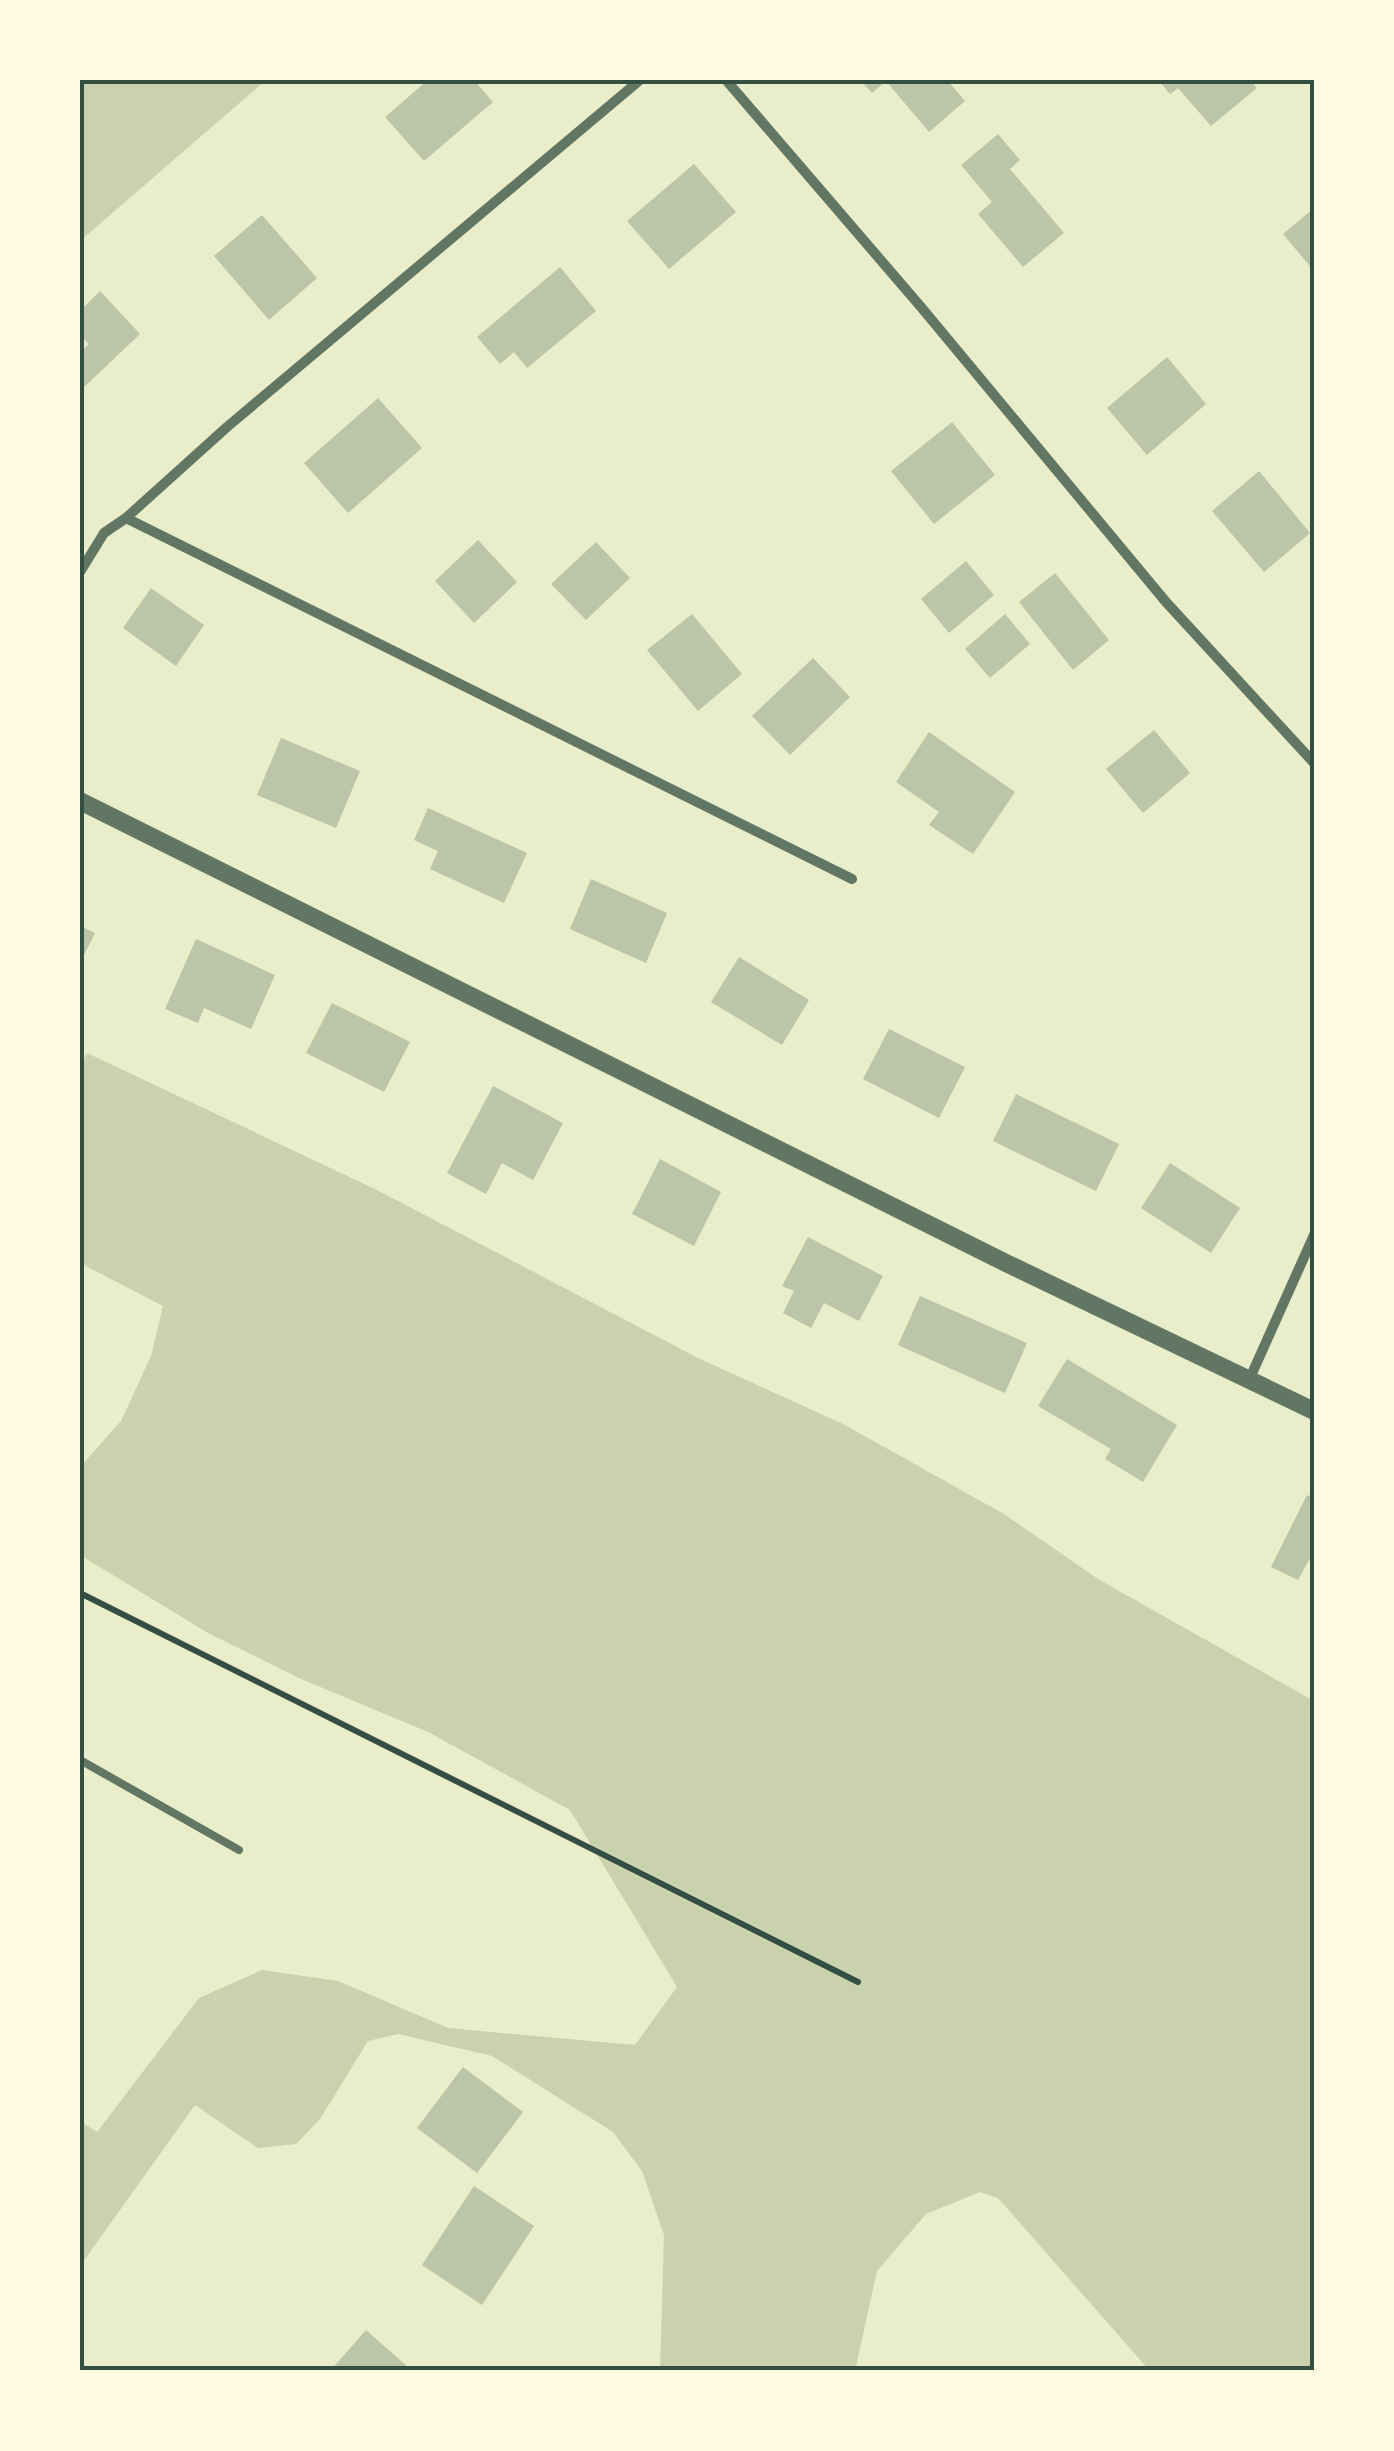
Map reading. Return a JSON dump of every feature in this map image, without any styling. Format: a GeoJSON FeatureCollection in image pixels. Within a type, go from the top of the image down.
{"type":"FeatureCollection","features":[{"type":"Feature","properties":{"kind":"street"},"geometry":{"type":"LineString","coordinates":[[80,572],[104,533],[640,80]]}},
{"type":"Feature","properties":{"kind":"street"},"geometry":{"type":"LineString","coordinates":[[726,80],[922,306],[1153,588],[1314,763]]}},
{"type":"Feature","properties":{"kind":"street"},"geometry":{"type":"LineString","coordinates":[[126,518],[852,879]]}},
{"type":"Feature","properties":{"kind":"street"},"geometry":{"type":"LineString","coordinates":[[80,801],[1008,1264],[1314,1412]]}},
{"type":"Feature","properties":{"kind":"street"},"geometry":{"type":"LineString","coordinates":[[1250,1378],[1314,1235]]}},
{"type":"Feature","properties":{"kind":"lane"},"geometry":{"type":"LineString","coordinates":[[80,1760],[240,1850]]}},
{"type":"Feature","properties":{"kind":"path"},"geometry":{"type":"LineString","coordinates":[[80,1593],[858,1982]]}},
{"type":"Feature","properties":{"kind":"green space"},"geometry":{"type":"Polygon","coordinates":[[[80,80],[266,80],[80,241],[80,80]]]}},
{"type":"Feature","properties":{"kind":"green space"},"geometry":{"type":"Polygon","coordinates":[[[87,1053],[377,1190],[700,1359],[843,1424],[1004,1514],[1098,1579],[1314,1701],[1314,2371],[1150,2371],[998,2198],[980,2192],[926,2214],[877,2271],[855,2371],[660,2371],[664,2235],[642,2171],[613,2132],[492,2056],[398,2034],[368,2041],[320,2119],[296,2144],[258,2148],[195,2105],[80,2266],[80,2121],[97,2132],[199,1998],[262,1970],[338,1981],[448,2028],[635,2045],[677,1987],[570,1810],[428,1732],[299,1678],[208,1633],[80,1555],[80,1467],[121,1421],[151,1356],[163,1306],[80,1263],[80,1067],[87,1053]]]}},
{"type":"Feature","properties":{"kind":"building"},"geometry":{"type":"Polygon","coordinates":[[[428,80],[474,80],[493,102],[424,161],[385,117],[428,80]]]}},
{"type":"Feature","properties":{"kind":"building"},"geometry":{"type":"Polygon","coordinates":[[[860,80],[947,80],[965,101],[929,132],[886,81],[872,93],[860,80]]]}},
{"type":"Feature","properties":{"kind":"building"},"geometry":{"type":"Polygon","coordinates":[[[1158,80],[1250,80],[1257,88],[1211,126],[1178,88],[1170,94],[1158,80]]]}},
{"type":"Feature","properties":{"kind":"building"},"geometry":{"type":"Polygon","coordinates":[[[998,134],[1020,160],[1010,169],[1064,233],[1023,267],[978,214],[992,202],[961,165],[998,134]]]}},
{"type":"Feature","properties":{"kind":"building"},"geometry":{"type":"Polygon","coordinates":[[[694,164],[736,212],[669,269],[627,221],[694,164]]]}},
{"type":"Feature","properties":{"kind":"building"},"geometry":{"type":"Polygon","coordinates":[[[1314,208],[1314,271],[1283,234],[1314,208]]]}},
{"type":"Feature","properties":{"kind":"building"},"geometry":{"type":"Polygon","coordinates":[[[262,215],[317,278],[269,320],[214,256],[262,215]]]}},
{"type":"Feature","properties":{"kind":"building"},"geometry":{"type":"Polygon","coordinates":[[[560,267],[596,311],[527,368],[514,352],[500,364],[477,337],[560,267]]]}},
{"type":"Feature","properties":{"kind":"building"},"geometry":{"type":"Polygon","coordinates":[[[100,291],[140,334],[80,391],[80,352],[89,344],[80,335],[80,311],[100,291]]]}},
{"type":"Feature","properties":{"kind":"building"},"geometry":{"type":"Polygon","coordinates":[[[1167,357],[1206,404],[1147,455],[1107,408],[1167,357]]]}},
{"type":"Feature","properties":{"kind":"building"},"geometry":{"type":"Polygon","coordinates":[[[378,398],[422,448],[348,513],[304,463],[378,398]]]}},
{"type":"Feature","properties":{"kind":"building"},"geometry":{"type":"Polygon","coordinates":[[[952,422],[995,475],[934,524],[891,471],[952,422]]]}},
{"type":"Feature","properties":{"kind":"building"},"geometry":{"type":"Polygon","coordinates":[[[1259,471],[1310,533],[1264,572],[1212,511],[1259,471]]]}},
{"type":"Feature","properties":{"kind":"building"},"geometry":{"type":"Polygon","coordinates":[[[478,540],[517,582],[474,623],[435,581],[478,540]]]}},
{"type":"Feature","properties":{"kind":"building"},"geometry":{"type":"Polygon","coordinates":[[[596,542],[630,578],[586,620],[551,584],[596,542]]]}},
{"type":"Feature","properties":{"kind":"building"},"geometry":{"type":"Polygon","coordinates":[[[966,561],[994,595],[949,633],[921,599],[966,561]]]}},
{"type":"Feature","properties":{"kind":"building"},"geometry":{"type":"Polygon","coordinates":[[[1055,573],[1109,640],[1073,670],[1019,602],[1055,573]]]}},
{"type":"Feature","properties":{"kind":"building"},"geometry":{"type":"Polygon","coordinates":[[[151,588],[204,625],[176,666],[123,628],[151,588]]]}},
{"type":"Feature","properties":{"kind":"building"},"geometry":{"type":"Polygon","coordinates":[[[692,614],[742,674],[698,711],[647,650],[692,614]]]}},
{"type":"Feature","properties":{"kind":"building"},"geometry":{"type":"Polygon","coordinates":[[[1005,614],[1030,644],[990,678],[965,649],[1005,614]]]}},
{"type":"Feature","properties":{"kind":"building"},"geometry":{"type":"Polygon","coordinates":[[[813,658],[850,697],[790,755],[752,716],[813,658]]]}},
{"type":"Feature","properties":{"kind":"building"},"geometry":{"type":"Polygon","coordinates":[[[1154,730],[1190,773],[1143,813],[1106,769],[1154,730]]]}},
{"type":"Feature","properties":{"kind":"building"},"geometry":{"type":"Polygon","coordinates":[[[929,732],[1015,792],[973,854],[929,825],[939,812],[896,782],[929,732]]]}},
{"type":"Feature","properties":{"kind":"building"},"geometry":{"type":"Polygon","coordinates":[[[281,738],[360,771],[336,828],[257,795],[281,738]]]}},
{"type":"Feature","properties":{"kind":"building"},"geometry":{"type":"Polygon","coordinates":[[[428,808],[527,853],[504,903],[430,869],[438,851],[414,840],[428,808]]]}},
{"type":"Feature","properties":{"kind":"building"},"geometry":{"type":"Polygon","coordinates":[[[591,879],[667,913],[646,963],[570,929],[591,879]]]}},
{"type":"Feature","properties":{"kind":"building"},"geometry":{"type":"Polygon","coordinates":[[[80,926],[95,933],[80,963],[80,926]]]}},
{"type":"Feature","properties":{"kind":"building"},"geometry":{"type":"Polygon","coordinates":[[[196,939],[275,975],[251,1029],[204,1008],[198,1023],[165,1009],[196,939]]]}},
{"type":"Feature","properties":{"kind":"building"},"geometry":{"type":"Polygon","coordinates":[[[739,957],[809,1000],[782,1045],[711,1002],[739,957]]]}},
{"type":"Feature","properties":{"kind":"building"},"geometry":{"type":"Polygon","coordinates":[[[332,1003],[410,1042],[384,1092],[306,1053],[332,1003]]]}},
{"type":"Feature","properties":{"kind":"building"},"geometry":{"type":"Polygon","coordinates":[[[889,1029],[965,1067],[939,1118],[863,1079],[889,1029]]]}},
{"type":"Feature","properties":{"kind":"building"},"geometry":{"type":"Polygon","coordinates":[[[493,1086],[563,1123],[533,1180],[502,1163],[486,1194],[447,1173],[493,1086]]]}},
{"type":"Feature","properties":{"kind":"building"},"geometry":{"type":"Polygon","coordinates":[[[1016,1094],[1119,1144],[1096,1191],[993,1141],[1016,1094]]]}},
{"type":"Feature","properties":{"kind":"building"},"geometry":{"type":"Polygon","coordinates":[[[660,1159],[721,1192],[694,1246],[632,1214],[660,1159]]]}},
{"type":"Feature","properties":{"kind":"building"},"geometry":{"type":"Polygon","coordinates":[[[1170,1163],[1240,1208],[1211,1253],[1141,1208],[1170,1163]]]}},
{"type":"Feature","properties":{"kind":"building"},"geometry":{"type":"Polygon","coordinates":[[[808,1237],[883,1276],[859,1321],[824,1303],[811,1328],[783,1313],[794,1291],[782,1286],[808,1237]]]}},
{"type":"Feature","properties":{"kind":"building"},"geometry":{"type":"Polygon","coordinates":[[[920,1296],[1027,1343],[1005,1393],[898,1345],[920,1296]]]}},
{"type":"Feature","properties":{"kind":"building"},"geometry":{"type":"Polygon","coordinates":[[[1067,1359],[1177,1425],[1143,1482],[1105,1459],[1111,1449],[1038,1406],[1067,1359]]]}},
{"type":"Feature","properties":{"kind":"building"},"geometry":{"type":"Polygon","coordinates":[[[1307,1495],[1314,1499],[1314,1563],[1309,1560],[1298,1580],[1271,1567],[1307,1495]]]}},
{"type":"Feature","properties":{"kind":"building"},"geometry":{"type":"Polygon","coordinates":[[[463,2067],[523,2112],[477,2173],[417,2128],[463,2067]]]}},
{"type":"Feature","properties":{"kind":"building"},"geometry":{"type":"Polygon","coordinates":[[[474,2186],[534,2226],[482,2305],[422,2265],[474,2186]]]}},
{"type":"Feature","properties":{"kind":"building"},"geometry":{"type":"Polygon","coordinates":[[[366,2330],[409,2368],[407,2371],[330,2371],[366,2330]]]}}]}
